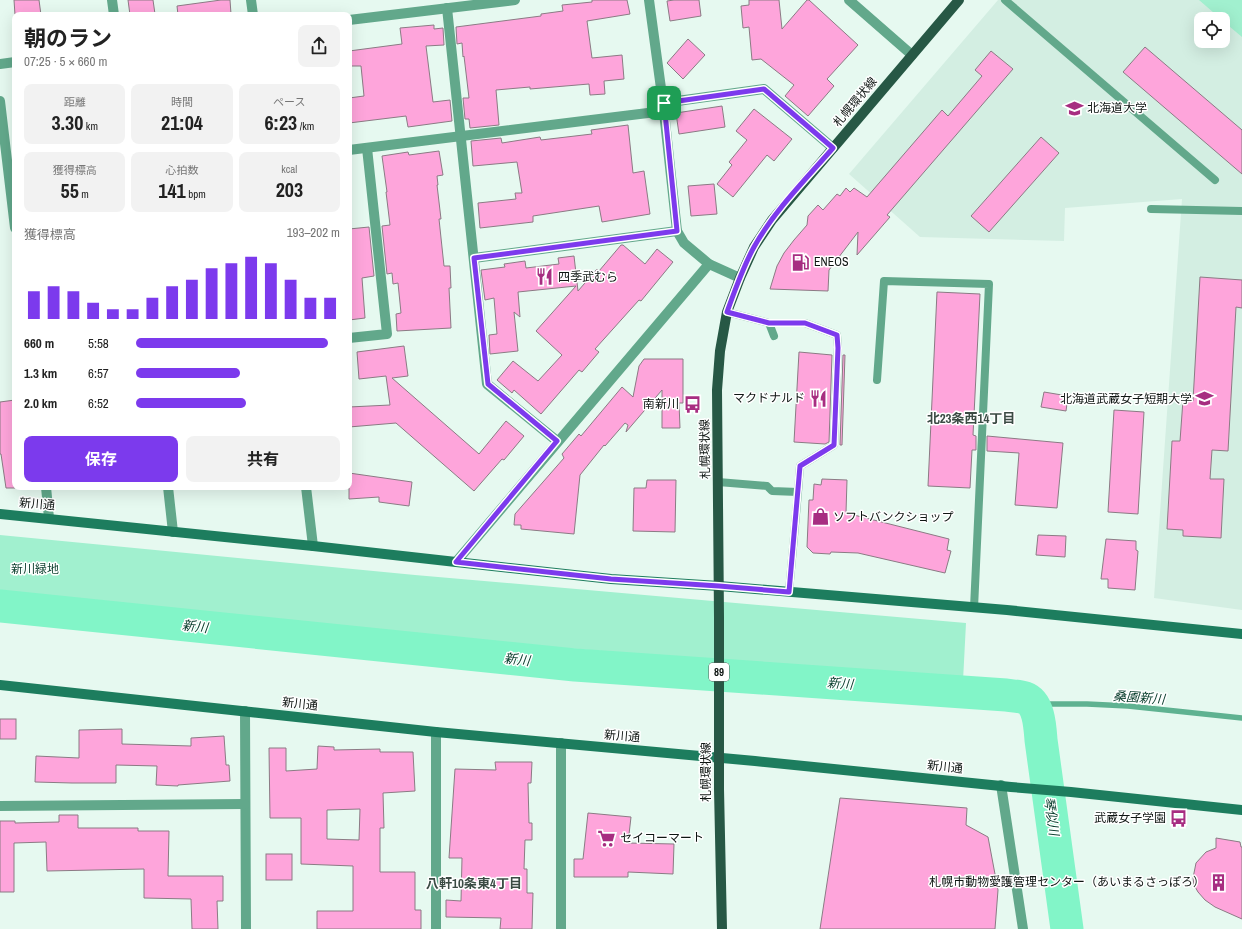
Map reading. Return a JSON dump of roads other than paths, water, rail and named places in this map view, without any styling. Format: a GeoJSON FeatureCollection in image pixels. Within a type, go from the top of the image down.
{"type":"FeatureCollection","features":[{"type":"Feature","properties":{"kind":"main road","name":"札幌環状線"},"geometry":{"type":"LineString","coordinates":[[722,929],[719,757],[717,390],[720,351],[727,312],[754,247],[772,220],[959,0]]}},
{"type":"Feature","properties":{"kind":"street"},"geometry":{"type":"LineString","coordinates":[[112,0],[114,12]]}},
{"type":"Feature","properties":{"kind":"street"},"geometry":{"type":"LineString","coordinates":[[251,0],[253,12]]}},
{"type":"Feature","properties":{"kind":"street"},"geometry":{"type":"LineString","coordinates":[[352,20],[515,0]]}},
{"type":"Feature","properties":{"kind":"street"},"geometry":{"type":"LineString","coordinates":[[649,0],[664,107],[677,231],[684,242],[709,264],[740,278]]}},
{"type":"Feature","properties":{"kind":"street"},"geometry":{"type":"LineString","coordinates":[[848,0],[912,55]]}},
{"type":"Feature","properties":{"kind":"street"},"geometry":{"type":"LineString","coordinates":[[447,8],[488,384],[557,441]]}},
{"type":"Feature","properties":{"kind":"street"},"geometry":{"type":"LineString","coordinates":[[0,64],[12,62]]}},
{"type":"Feature","properties":{"kind":"street"},"geometry":{"type":"LineString","coordinates":[[352,150],[461,136],[664,107],[764,89],[833,148]]}},
{"type":"Feature","properties":{"kind":"street"},"geometry":{"type":"LineString","coordinates":[[0,101],[12,203]]}},
{"type":"Feature","properties":{"kind":"street"},"geometry":{"type":"LineString","coordinates":[[352,338],[388,334],[367,148]]}},
{"type":"Feature","properties":{"kind":"street"},"geometry":{"type":"LineString","coordinates":[[474,258],[677,231]]}},
{"type":"Feature","properties":{"kind":"street"},"geometry":{"type":"LineString","coordinates":[[456,562],[557,441],[709,264]]}},
{"type":"Feature","properties":{"kind":"street"},"geometry":{"type":"LineString","coordinates":[[46,490],[50,518]]}},
{"type":"Feature","properties":{"kind":"street"},"geometry":{"type":"LineString","coordinates":[[168,490],[173,532]]}},
{"type":"Feature","properties":{"kind":"street"},"geometry":{"type":"LineString","coordinates":[[306,490],[313,546]]}},
{"type":"Feature","properties":{"kind":"street","name":"新川通"},"geometry":{"type":"LineString","coordinates":[[0,514],[50,518],[611,579],[719,586],[974,608],[1242,634]]}},
{"type":"Feature","properties":{"kind":"street","name":"新川通"},"geometry":{"type":"LineString","coordinates":[[0,685],[436,732],[719,757],[1242,810]]}},
{"type":"Feature","properties":{"kind":"street"},"geometry":{"type":"LineString","coordinates":[[245,711],[246,929]]}},
{"type":"Feature","properties":{"kind":"street"},"geometry":{"type":"LineString","coordinates":[[436,732],[436,929]]}},
{"type":"Feature","properties":{"kind":"street"},"geometry":{"type":"LineString","coordinates":[[561,743],[561,929]]}},
{"type":"Feature","properties":{"kind":"street"},"geometry":{"type":"LineString","coordinates":[[1006,786],[1023,929]]}},
{"type":"Feature","properties":{"kind":"street"},"geometry":{"type":"LineString","coordinates":[[0,806],[245,804]]}},
{"type":"Feature","properties":{"kind":"lane"},"geometry":{"type":"LineString","coordinates":[[1005,0],[1215,180]]}},
{"type":"Feature","properties":{"kind":"lane"},"geometry":{"type":"LineString","coordinates":[[1151,209],[1242,211]]}},
{"type":"Feature","properties":{"kind":"lane"},"geometry":{"type":"LineString","coordinates":[[877,380],[884,281],[989,284],[974,608]]}},
{"type":"Feature","properties":{"kind":"lane"},"geometry":{"type":"LineString","coordinates":[[727,312],[769,323],[805,323],[837,335],[838,348],[834,445],[800,466],[789,592]]}},
{"type":"Feature","properties":{"kind":"lane"},"geometry":{"type":"LineString","coordinates":[[769,323],[774,336]]}},
{"type":"Feature","properties":{"kind":"lane"},"geometry":{"type":"LineString","coordinates":[[718,482],[767,486],[772,490],[798,492]]}},
{"type":"Feature","properties":{"kind":"waterway","name":"新川"},"geometry":{"type":"LineString","coordinates":[[0,606],[575,665],[1006,695],[1025,698],[1033,705],[1038,716],[1067,929]]}},
{"type":"Feature","properties":{"kind":"waterway","name":"桑園新川"},"geometry":{"type":"LineString","coordinates":[[1033,704],[1128,706],[1242,718]]}},
{"type":"Feature","properties":{"kind":"place","name":"北海道大学"},"geometry":{"type":"Point","coordinates":[1074,108]}},
{"type":"Feature","properties":{"kind":"place","name":"ENEOS"},"geometry":{"type":"Point","coordinates":[801,262]}},
{"type":"Feature","properties":{"kind":"place","name":"四季武むら"},"geometry":{"type":"Point","coordinates":[545,277]}},
{"type":"Feature","properties":{"kind":"place","name":"マクドナルド"},"geometry":{"type":"Point","coordinates":[818,398]}},
{"type":"Feature","properties":{"kind":"place","name":"北海道武蔵女子短期大学"},"geometry":{"type":"Point","coordinates":[1205,399]}},
{"type":"Feature","properties":{"kind":"place","name":"南新川"},"geometry":{"type":"Point","coordinates":[692,404]}},
{"type":"Feature","properties":{"kind":"place","name":"ソフトバンクショップ"},"geometry":{"type":"Point","coordinates":[820,517]}},
{"type":"Feature","properties":{"kind":"place","name":"武蔵女子学園"},"geometry":{"type":"Point","coordinates":[1179,818]}},
{"type":"Feature","properties":{"kind":"place","name":"セイコーマート"},"geometry":{"type":"Point","coordinates":[607,838]}},
{"type":"Feature","properties":{"kind":"place","name":"札幌市動物愛護管理センター（あいまるさっぽろ）"},"geometry":{"type":"Point","coordinates":[1218,882]}},
{"type":"Feature","properties":{"kind":"district","name":"北23条西14丁目"},"geometry":{"type":"Point","coordinates":[971,418]}},
{"type":"Feature","properties":{"kind":"district","name":"八軒10条東4丁目"},"geometry":{"type":"Point","coordinates":[474,883]}},
{"type":"Feature","properties":{"kind":"park label","name":"新川緑地"},"geometry":{"type":"Point","coordinates":[35,569]}},
{"type":"Feature","properties":{"kind":"water label","name":"琴似川"},"geometry":{"type":"Point","coordinates":[1052,816]}}]}
